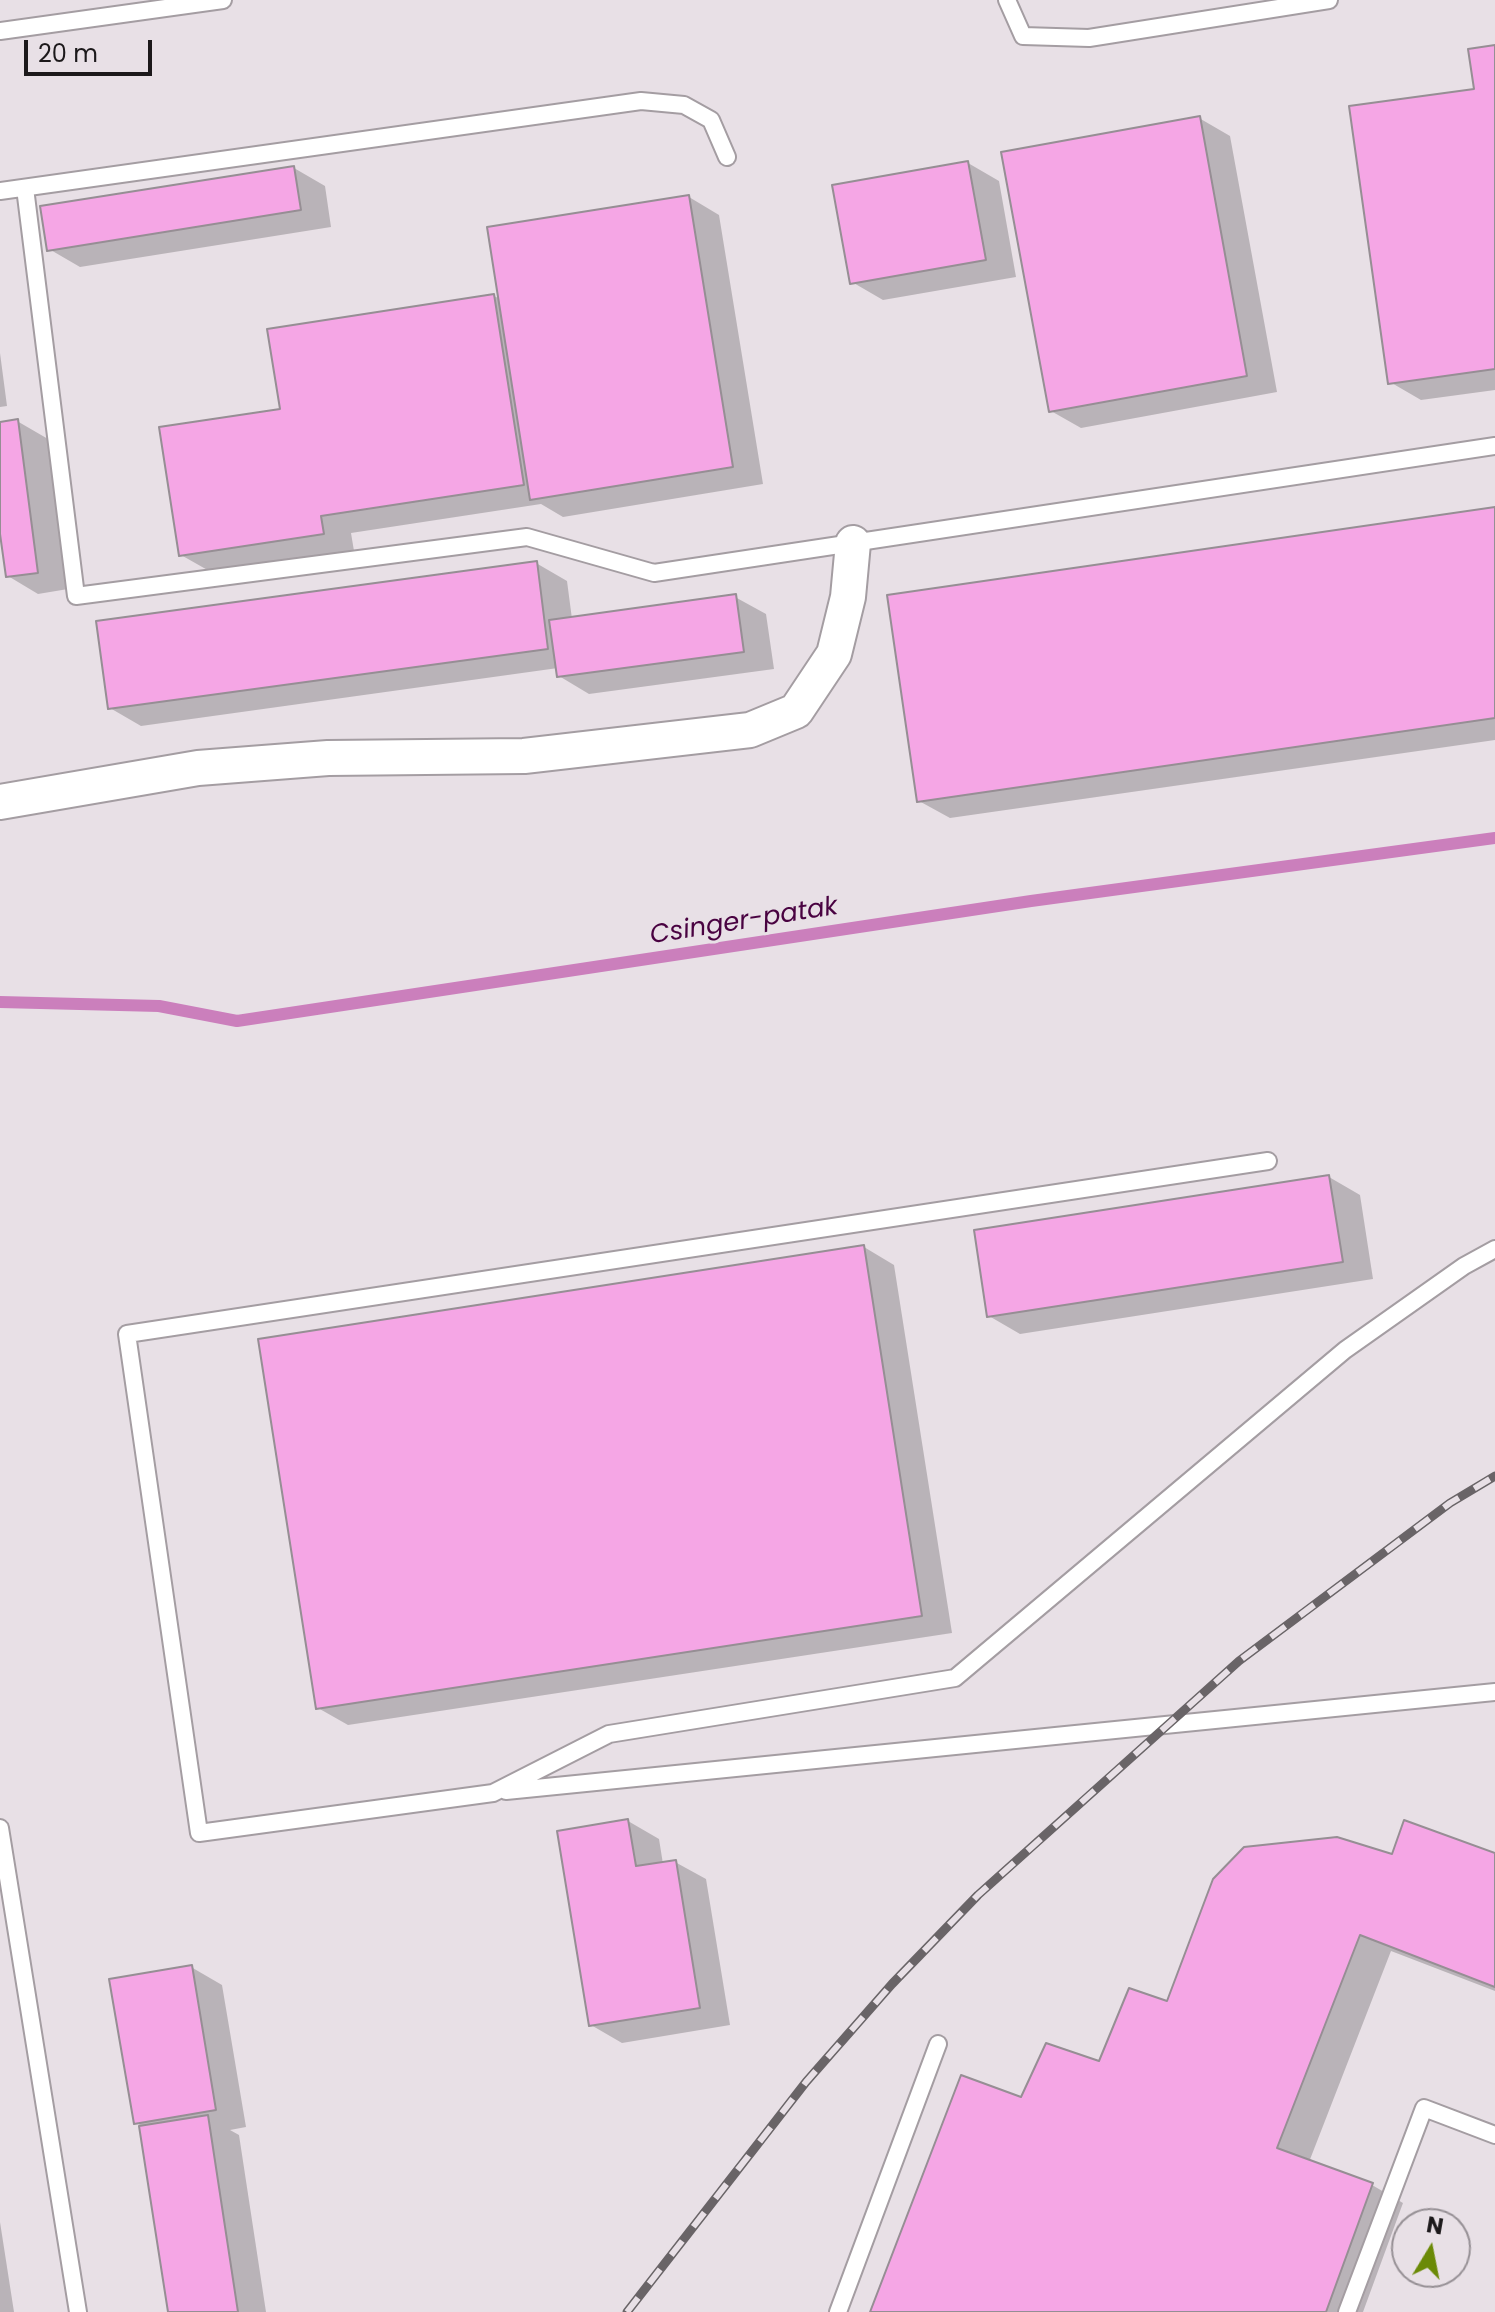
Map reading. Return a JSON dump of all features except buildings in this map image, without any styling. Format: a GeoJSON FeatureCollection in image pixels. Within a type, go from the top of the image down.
{"type":"FeatureCollection","features":[{"type":"Feature","properties":{"kind":"street"},"geometry":{"type":"LineString","coordinates":[[0,802],[198,768],[328,758],[524,756],[750,730],[796,711],[834,654],[848,597],[853,543]]}},
{"type":"Feature","properties":{"kind":"lane"},"geometry":{"type":"LineString","coordinates":[[0,31],[223,0]]}},
{"type":"Feature","properties":{"kind":"lane"},"geometry":{"type":"LineString","coordinates":[[1007,0],[1023,36],[1089,38],[1329,0]]}},
{"type":"Feature","properties":{"kind":"lane"},"geometry":{"type":"LineString","coordinates":[[0,191],[641,101],[684,105],[711,120],[727,157]]}},
{"type":"Feature","properties":{"kind":"lane"},"geometry":{"type":"LineString","coordinates":[[25,188],[76,596],[527,537],[654,573],[1495,446]]}},
{"type":"Feature","properties":{"kind":"lane"},"geometry":{"type":"LineString","coordinates":[[1268,1161],[127,1334],[199,1833],[493,1793],[1495,1692]]}},
{"type":"Feature","properties":{"kind":"lane"},"geometry":{"type":"LineString","coordinates":[[493,1793],[609,1734],[955,1678],[1345,1350],[1464,1266],[1495,1249]]}},
{"type":"Feature","properties":{"kind":"lane"},"geometry":{"type":"LineString","coordinates":[[0,1828],[4,1884],[78,2312]]}},
{"type":"Feature","properties":{"kind":"lane"},"geometry":{"type":"LineString","coordinates":[[838,2312],[938,2044]]}},
{"type":"Feature","properties":{"kind":"lane"},"geometry":{"type":"LineString","coordinates":[[1347,2312],[1424,2108],[1495,2135]]}},
{"type":"Feature","properties":{"kind":"waterway","name":"Csinger-patak"},"geometry":{"type":"LineString","coordinates":[[0,1002],[159,1006],[237,1021],[1031,901],[1495,838]]}},
{"type":"Feature","properties":{"kind":"railway"},"geometry":{"type":"LineString","coordinates":[[627,2312],[806,2082],[892,1984],[978,1895],[1239,1661],[1450,1503],[1495,1476]]}}]}
